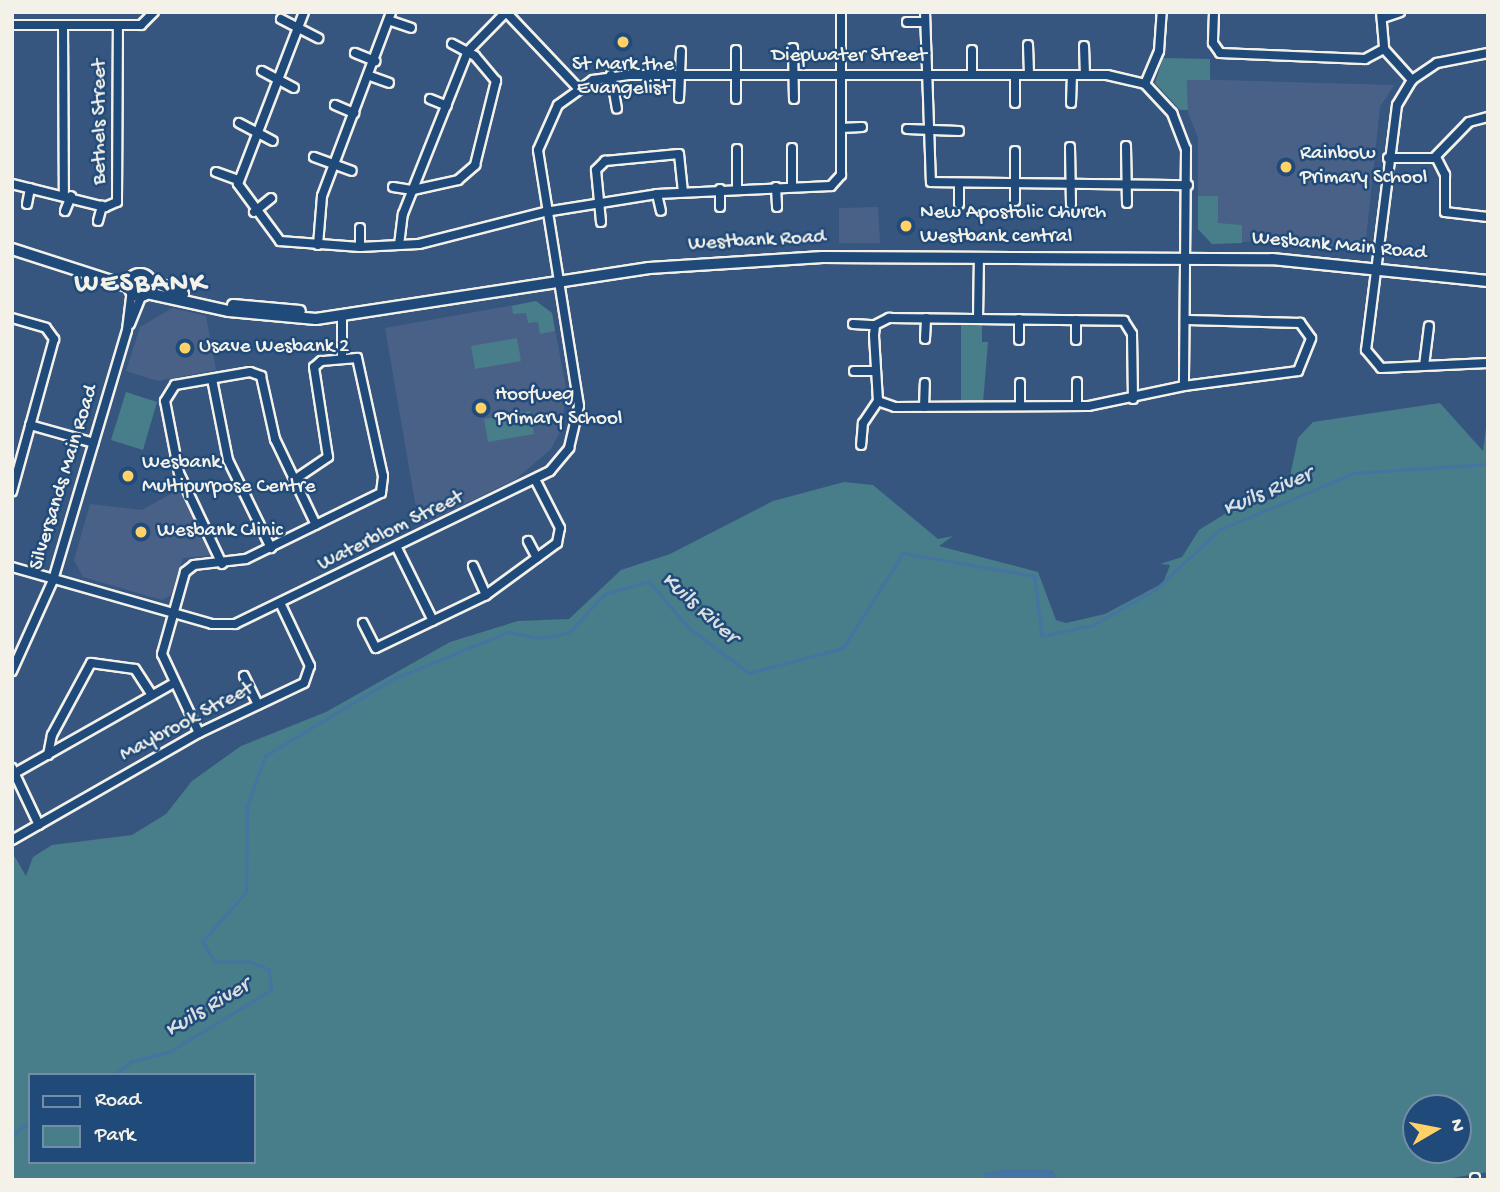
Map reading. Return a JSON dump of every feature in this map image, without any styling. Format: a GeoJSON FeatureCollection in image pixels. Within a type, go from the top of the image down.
{"type":"FeatureCollection","features":[{"type":"Feature","properties":{"kind":"street"},"geometry":{"type":"LineString","coordinates":[[12,25],[146,24],[154,12]]}},
{"type":"Feature","properties":{"kind":"street"},"geometry":{"type":"LineString","coordinates":[[237,180],[304,12]]}},
{"type":"Feature","properties":{"kind":"street"},"geometry":{"type":"LineString","coordinates":[[399,246],[413,190],[468,51],[506,12],[577,87]]}},
{"type":"Feature","properties":{"kind":"street"},"geometry":{"type":"LineString","coordinates":[[216,172],[237,180],[254,212],[280,241],[318,246],[360,247],[399,246],[545,212],[657,194],[792,187],[840,180],[841,12]]}},
{"type":"Feature","properties":{"kind":"street"},"geometry":{"type":"LineString","coordinates":[[925,12],[928,178],[959,185],[1188,185]]}},
{"type":"Feature","properties":{"kind":"street"},"geometry":{"type":"LineString","coordinates":[[1162,12],[1159,51],[1145,84],[1178,123],[1188,185],[1188,320],[1184,386]]}},
{"type":"Feature","properties":{"kind":"street"},"geometry":{"type":"LineString","coordinates":[[1214,12],[1213,43],[1223,54],[1366,59],[1384,49]]}},
{"type":"Feature","properties":{"kind":"street"},"geometry":{"type":"LineString","coordinates":[[1400,12],[1382,15],[1384,49],[1412,80]]}},
{"type":"Feature","properties":{"kind":"street"},"geometry":{"type":"LineString","coordinates":[[318,246],[322,196],[391,17],[411,28]]}},
{"type":"Feature","properties":{"kind":"street"},"geometry":{"type":"LineString","coordinates":[[281,19],[318,38]]}},
{"type":"Feature","properties":{"kind":"street"},"geometry":{"type":"LineString","coordinates":[[907,22],[925,22]]}},
{"type":"Feature","properties":{"kind":"street"},"geometry":{"type":"LineString","coordinates":[[63,25],[67,195]]}},
{"type":"Feature","properties":{"kind":"street","name":"Bethels Street"},"geometry":{"type":"LineString","coordinates":[[12,184],[67,195],[102,206],[118,198],[118,25]]}},
{"type":"Feature","properties":{"kind":"street"},"geometry":{"type":"LineString","coordinates":[[393,187],[413,190],[465,177],[475,165],[496,80],[468,51],[452,44]]}},
{"type":"Feature","properties":{"kind":"street"},"geometry":{"type":"LineString","coordinates":[[1028,45],[1028,75]]}},
{"type":"Feature","properties":{"kind":"street"},"geometry":{"type":"LineString","coordinates":[[1084,46],[1084,75]]}},
{"type":"Feature","properties":{"kind":"street"},"geometry":{"type":"LineString","coordinates":[[793,48],[793,99]]}},
{"type":"Feature","properties":{"kind":"street"},"geometry":{"type":"LineString","coordinates":[[736,50],[736,99]]}},
{"type":"Feature","properties":{"kind":"street"},"geometry":{"type":"LineString","coordinates":[[972,50],[972,75]]}},
{"type":"Feature","properties":{"kind":"street"},"geometry":{"type":"LineString","coordinates":[[679,98],[681,51]]}},
{"type":"Feature","properties":{"kind":"street"},"geometry":{"type":"LineString","coordinates":[[355,53],[375,61]]}},
{"type":"Feature","properties":{"kind":"street"},"geometry":{"type":"LineString","coordinates":[[1488,53],[1451,57],[1412,80],[1397,105],[1388,158],[1368,359],[1381,368],[1487,363],[1488,357]]}},
{"type":"Feature","properties":{"kind":"street"},"geometry":{"type":"LineString","coordinates":[[262,71],[294,88]]}},
{"type":"Feature","properties":{"kind":"street"},"geometry":{"type":"LineString","coordinates":[[611,75],[617,108]]}},
{"type":"Feature","properties":{"kind":"street","name":"Diepwater Street"},"geometry":{"type":"LineString","coordinates":[[557,283],[545,212],[541,136],[558,105],[577,87],[611,75],[1084,75],[1145,84]]}},
{"type":"Feature","properties":{"kind":"street"},"geometry":{"type":"LineString","coordinates":[[1015,75],[1015,103]]}},
{"type":"Feature","properties":{"kind":"street"},"geometry":{"type":"LineString","coordinates":[[1071,103],[1072,75]]}},
{"type":"Feature","properties":{"kind":"street"},"geometry":{"type":"LineString","coordinates":[[370,76],[389,83]]}},
{"type":"Feature","properties":{"kind":"street"},"geometry":{"type":"LineString","coordinates":[[430,99],[447,106]]}},
{"type":"Feature","properties":{"kind":"street"},"geometry":{"type":"LineString","coordinates":[[335,105],[354,113]]}},
{"type":"Feature","properties":{"kind":"street"},"geometry":{"type":"LineString","coordinates":[[1388,158],[1436,157],[1469,122],[1488,117]]}},
{"type":"Feature","properties":{"kind":"street"},"geometry":{"type":"LineString","coordinates":[[239,122],[273,141]]}},
{"type":"Feature","properties":{"kind":"street"},"geometry":{"type":"LineString","coordinates":[[841,128],[862,127]]}},
{"type":"Feature","properties":{"kind":"street"},"geometry":{"type":"LineString","coordinates":[[907,129],[959,131]]}},
{"type":"Feature","properties":{"kind":"street"},"geometry":{"type":"LineString","coordinates":[[1126,146],[1127,202]]}},
{"type":"Feature","properties":{"kind":"street"},"geometry":{"type":"LineString","coordinates":[[1070,147],[1071,204]]}},
{"type":"Feature","properties":{"kind":"street"},"geometry":{"type":"LineString","coordinates":[[792,148],[792,187]]}},
{"type":"Feature","properties":{"kind":"street"},"geometry":{"type":"LineString","coordinates":[[737,149],[737,188]]}},
{"type":"Feature","properties":{"kind":"street"},"geometry":{"type":"LineString","coordinates":[[1015,151],[1015,201]]}},
{"type":"Feature","properties":{"kind":"street"},"geometry":{"type":"LineString","coordinates":[[601,222],[598,204],[599,164],[639,154],[679,154],[683,191]]}},
{"type":"Feature","properties":{"kind":"street"},"geometry":{"type":"LineString","coordinates":[[314,157],[352,171]]}},
{"type":"Feature","properties":{"kind":"street"},"geometry":{"type":"LineString","coordinates":[[1436,157],[1445,175],[1445,212],[1488,217]]}},
{"type":"Feature","properties":{"kind":"street"},"geometry":{"type":"LineString","coordinates":[[959,185],[959,204]]}},
{"type":"Feature","properties":{"kind":"street"},"geometry":{"type":"LineString","coordinates":[[776,187],[777,206]]}},
{"type":"Feature","properties":{"kind":"street"},"geometry":{"type":"LineString","coordinates":[[27,204],[30,188]]}},
{"type":"Feature","properties":{"kind":"street"},"geometry":{"type":"LineString","coordinates":[[720,189],[720,208]]}},
{"type":"Feature","properties":{"kind":"street"},"geometry":{"type":"LineString","coordinates":[[657,194],[661,211]]}},
{"type":"Feature","properties":{"kind":"street","name":"Bethels Street"},"geometry":{"type":"LineString","coordinates":[[65,211],[67,195]]}},
{"type":"Feature","properties":{"kind":"street"},"geometry":{"type":"LineString","coordinates":[[254,212],[271,198]]}},
{"type":"Feature","properties":{"kind":"street","name":"Bethels Street"},"geometry":{"type":"LineString","coordinates":[[98,221],[102,206]]}},
{"type":"Feature","properties":{"kind":"street"},"geometry":{"type":"LineString","coordinates":[[359,228],[360,247]]}},
{"type":"Feature","properties":{"kind":"street"},"geometry":{"type":"LineString","coordinates":[[12,249],[92,271],[137,289],[150,280]]}},
{"type":"Feature","properties":{"kind":"street","name":"Wesbank Main Road"},"geometry":{"type":"LineString","coordinates":[[1187,257],[1376,267],[1488,281]]}},
{"type":"Feature","properties":{"kind":"street","name":"Westbank Road"},"geometry":{"type":"LineString","coordinates":[[137,289],[244,313],[338,316],[728,260],[1187,257]]}},
{"type":"Feature","properties":{"kind":"street"},"geometry":{"type":"LineString","coordinates":[[978,318],[979,258]]}},
{"type":"Feature","properties":{"kind":"street","name":"Westbank Road"},"geometry":{"type":"LineString","coordinates":[[137,289],[150,280],[217,302],[338,316]]}},
{"type":"Feature","properties":{"kind":"street","name":"Waterblom Street"},"geometry":{"type":"LineString","coordinates":[[12,568],[170,613],[224,625],[281,605],[536,481],[564,456],[578,419],[557,283]]}},
{"type":"Feature","properties":{"kind":"street","name":"Silversands Main Road"},"geometry":{"type":"LineString","coordinates":[[12,671],[53,580],[137,289]]}},
{"type":"Feature","properties":{"kind":"street"},"geometry":{"type":"LineString","coordinates":[[338,316],[342,357]]}},
{"type":"Feature","properties":{"kind":"street"},"geometry":{"type":"LineString","coordinates":[[12,318],[54,336],[12,491]]}},
{"type":"Feature","properties":{"kind":"street"},"geometry":{"type":"LineString","coordinates":[[925,339],[926,318]]}},
{"type":"Feature","properties":{"kind":"street"},"geometry":{"type":"LineString","coordinates":[[853,324],[875,326],[886,319],[978,318],[1076,320],[1130,326],[1133,399]]}},
{"type":"Feature","properties":{"kind":"street"},"geometry":{"type":"LineString","coordinates":[[1019,319],[1019,340]]}},
{"type":"Feature","properties":{"kind":"street"},"geometry":{"type":"LineString","coordinates":[[1076,320],[1076,340]]}},
{"type":"Feature","properties":{"kind":"street"},"geometry":{"type":"LineString","coordinates":[[878,401],[925,407],[1077,406],[1133,399],[1184,386],[1298,371],[1311,338],[1300,323],[1188,320]]}},
{"type":"Feature","properties":{"kind":"street"},"geometry":{"type":"LineString","coordinates":[[861,445],[863,423],[878,401],[873,371],[875,326]]}},
{"type":"Feature","properties":{"kind":"street"},"geometry":{"type":"LineString","coordinates":[[1424,366],[1429,326]]}},
{"type":"Feature","properties":{"kind":"street"},"geometry":{"type":"LineString","coordinates":[[199,733],[162,654],[170,613],[187,569],[222,564],[271,548],[384,488],[363,367],[357,358],[342,357],[321,361],[313,370],[327,461],[294,480]]}},
{"type":"Feature","properties":{"kind":"street"},"geometry":{"type":"LineString","coordinates":[[854,371],[873,371]]}},
{"type":"Feature","properties":{"kind":"street"},"geometry":{"type":"LineString","coordinates":[[222,564],[179,473],[165,401],[175,385],[250,372],[261,376],[275,439],[316,525]]}},
{"type":"Feature","properties":{"kind":"street"},"geometry":{"type":"LineString","coordinates":[[212,379],[228,460],[271,548]]}},
{"type":"Feature","properties":{"kind":"street"},"geometry":{"type":"LineString","coordinates":[[1077,382],[1077,406]]}},
{"type":"Feature","properties":{"kind":"street"},"geometry":{"type":"LineString","coordinates":[[925,383],[925,407]]}},
{"type":"Feature","properties":{"kind":"street"},"geometry":{"type":"LineString","coordinates":[[1020,383],[1020,406]]}},
{"type":"Feature","properties":{"kind":"street"},"geometry":{"type":"LineString","coordinates":[[30,425],[93,443]]}},
{"type":"Feature","properties":{"kind":"street"},"geometry":{"type":"LineString","coordinates":[[363,623],[376,648],[486,595],[537,558],[561,534],[536,481]]}},
{"type":"Feature","properties":{"kind":"street"},"geometry":{"type":"LineString","coordinates":[[528,541],[537,558]]}},
{"type":"Feature","properties":{"kind":"street"},"geometry":{"type":"LineString","coordinates":[[397,548],[433,621]]}},
{"type":"Feature","properties":{"kind":"street"},"geometry":{"type":"LineString","coordinates":[[473,566],[486,595]]}},
{"type":"Feature","properties":{"kind":"street","name":"Maybrook Street"},"geometry":{"type":"LineString","coordinates":[[12,840],[199,733],[304,683],[311,671],[281,605]]}},
{"type":"Feature","properties":{"kind":"street"},"geometry":{"type":"LineString","coordinates":[[48,755],[51,735],[91,663],[135,668],[152,695]]}},
{"type":"Feature","properties":{"kind":"street"},"geometry":{"type":"LineString","coordinates":[[244,676],[258,705]]}},
{"type":"Feature","properties":{"kind":"street"},"geometry":{"type":"LineString","coordinates":[[39,825],[14,770],[48,755],[174,683]]}},
{"type":"Feature","properties":{"kind":"shaded area","name":"Rainbow Primary School"},"geometry":{"type":"Polygon","coordinates":[[[1187,79],[1394,85],[1380,107],[1366,239],[1351,251],[1275,240],[1212,244],[1198,229],[1198,138],[1188,113],[1187,79]]]}},
{"type":"Feature","properties":{"kind":"shaded area"},"geometry":{"type":"Polygon","coordinates":[[[878,207],[880,243],[839,243],[839,208],[878,207]]]}},
{"type":"Feature","properties":{"kind":"shaded area","name":"Hoofweg Primary School"},"geometry":{"type":"Polygon","coordinates":[[[536,301],[552,313],[566,388],[562,428],[551,449],[516,479],[424,524],[415,502],[385,328],[536,301]]]}},
{"type":"Feature","properties":{"kind":"shaded area"},"geometry":{"type":"Polygon","coordinates":[[[172,308],[206,316],[216,370],[158,381],[126,371],[140,327],[172,308]]]}},
{"type":"Feature","properties":{"kind":"shaded area","name":"Wesbank Clinic"},"geometry":{"type":"Polygon","coordinates":[[[180,489],[212,555],[183,558],[171,595],[162,600],[83,577],[74,560],[90,504],[142,510],[180,489]]]}},
{"type":"Feature","properties":{"kind":"shaded area"},"geometry":{"type":"Polygon","coordinates":[[[1004,1169],[1051,1170],[1058,1180],[984,1180],[984,1173],[1004,1169]]]}},
{"type":"Feature","properties":{"kind":"green space"},"geometry":{"type":"Polygon","coordinates":[[[1163,58],[1210,59],[1210,80],[1187,80],[1188,110],[1180,110],[1155,83],[1163,58]]]}},
{"type":"Feature","properties":{"kind":"green space"},"geometry":{"type":"Polygon","coordinates":[[[1198,196],[1218,196],[1218,223],[1242,225],[1242,243],[1212,244],[1198,229],[1198,196]]]}},
{"type":"Feature","properties":{"kind":"green space"},"geometry":{"type":"Polygon","coordinates":[[[536,301],[552,313],[555,331],[540,334],[538,322],[528,323],[526,313],[513,314],[512,306],[536,301]]]}},
{"type":"Feature","properties":{"kind":"green space"},"geometry":{"type":"Polygon","coordinates":[[[961,322],[982,323],[982,342],[988,342],[983,403],[961,403],[961,322]]]}},
{"type":"Feature","properties":{"kind":"green space"},"geometry":{"type":"Polygon","coordinates":[[[517,338],[521,361],[475,369],[471,346],[517,338]]]}},
{"type":"Feature","properties":{"kind":"green space"},"geometry":{"type":"Polygon","coordinates":[[[126,392],[157,402],[143,450],[111,440],[126,392]]]}},
{"type":"Feature","properties":{"kind":"green space"},"geometry":{"type":"Polygon","coordinates":[[[1440,403],[1483,451],[1488,413],[1488,1172],[1440,1180],[1058,1180],[1051,1170],[984,1173],[984,1180],[12,1180],[12,852],[26,876],[33,857],[52,845],[132,835],[166,814],[192,781],[241,746],[326,712],[450,642],[518,621],[569,619],[621,570],[670,554],[773,501],[844,482],[873,485],[938,539],[953,536],[939,546],[1038,572],[1056,620],[1066,623],[1105,614],[1163,583],[1170,565],[1160,564],[1182,557],[1199,530],[1236,507],[1276,498],[1289,481],[1298,438],[1313,422],[1440,403]]]}},
{"type":"Feature","properties":{"kind":"green space"},"geometry":{"type":"Polygon","coordinates":[[[530,411],[534,434],[488,442],[484,419],[530,411]]]}},
{"type":"Feature","properties":{"kind":"waterway","name":"Kuils River"},"geometry":{"type":"LineString","coordinates":[[117,1073],[132,1061],[169,1052],[271,990],[269,970],[250,962],[215,962],[202,942],[246,892],[247,807],[265,756],[391,680],[508,632],[540,638],[568,633],[605,594],[649,581],[688,627],[749,673],[843,648],[903,553],[1035,576],[1042,636],[1093,625],[1156,589],[1219,530],[1354,473],[1488,464]]}},
{"type":"Feature","properties":{"kind":"waterway","name":"Kuils River"},"geometry":{"type":"LineString","coordinates":[[12,1135],[28,1123]]}},
{"type":"Feature","properties":{"kind":"place","name":"St Mark the Evangelist"},"geometry":{"type":"Point","coordinates":[623,42]}},
{"type":"Feature","properties":{"kind":"place","name":"Rainbow Primary School"},"geometry":{"type":"Point","coordinates":[1286,167]}},
{"type":"Feature","properties":{"kind":"place","name":"New Apostolic Church Westbank central"},"geometry":{"type":"Point","coordinates":[906,226]}},
{"type":"Feature","properties":{"kind":"place","name":"Usave Wesbank 2"},"geometry":{"type":"Point","coordinates":[185,348]}},
{"type":"Feature","properties":{"kind":"place","name":"Hoofweg Primary School"},"geometry":{"type":"Point","coordinates":[481,408]}},
{"type":"Feature","properties":{"kind":"place","name":"Wesbank Multipurpose Centre"},"geometry":{"type":"Point","coordinates":[128,476]}},
{"type":"Feature","properties":{"kind":"place","name":"Wesbank Clinic"},"geometry":{"type":"Point","coordinates":[141,532]}},
{"type":"Feature","properties":{"kind":"district","name":"WESBANK"},"geometry":{"type":"Point","coordinates":[141,285]}}]}
